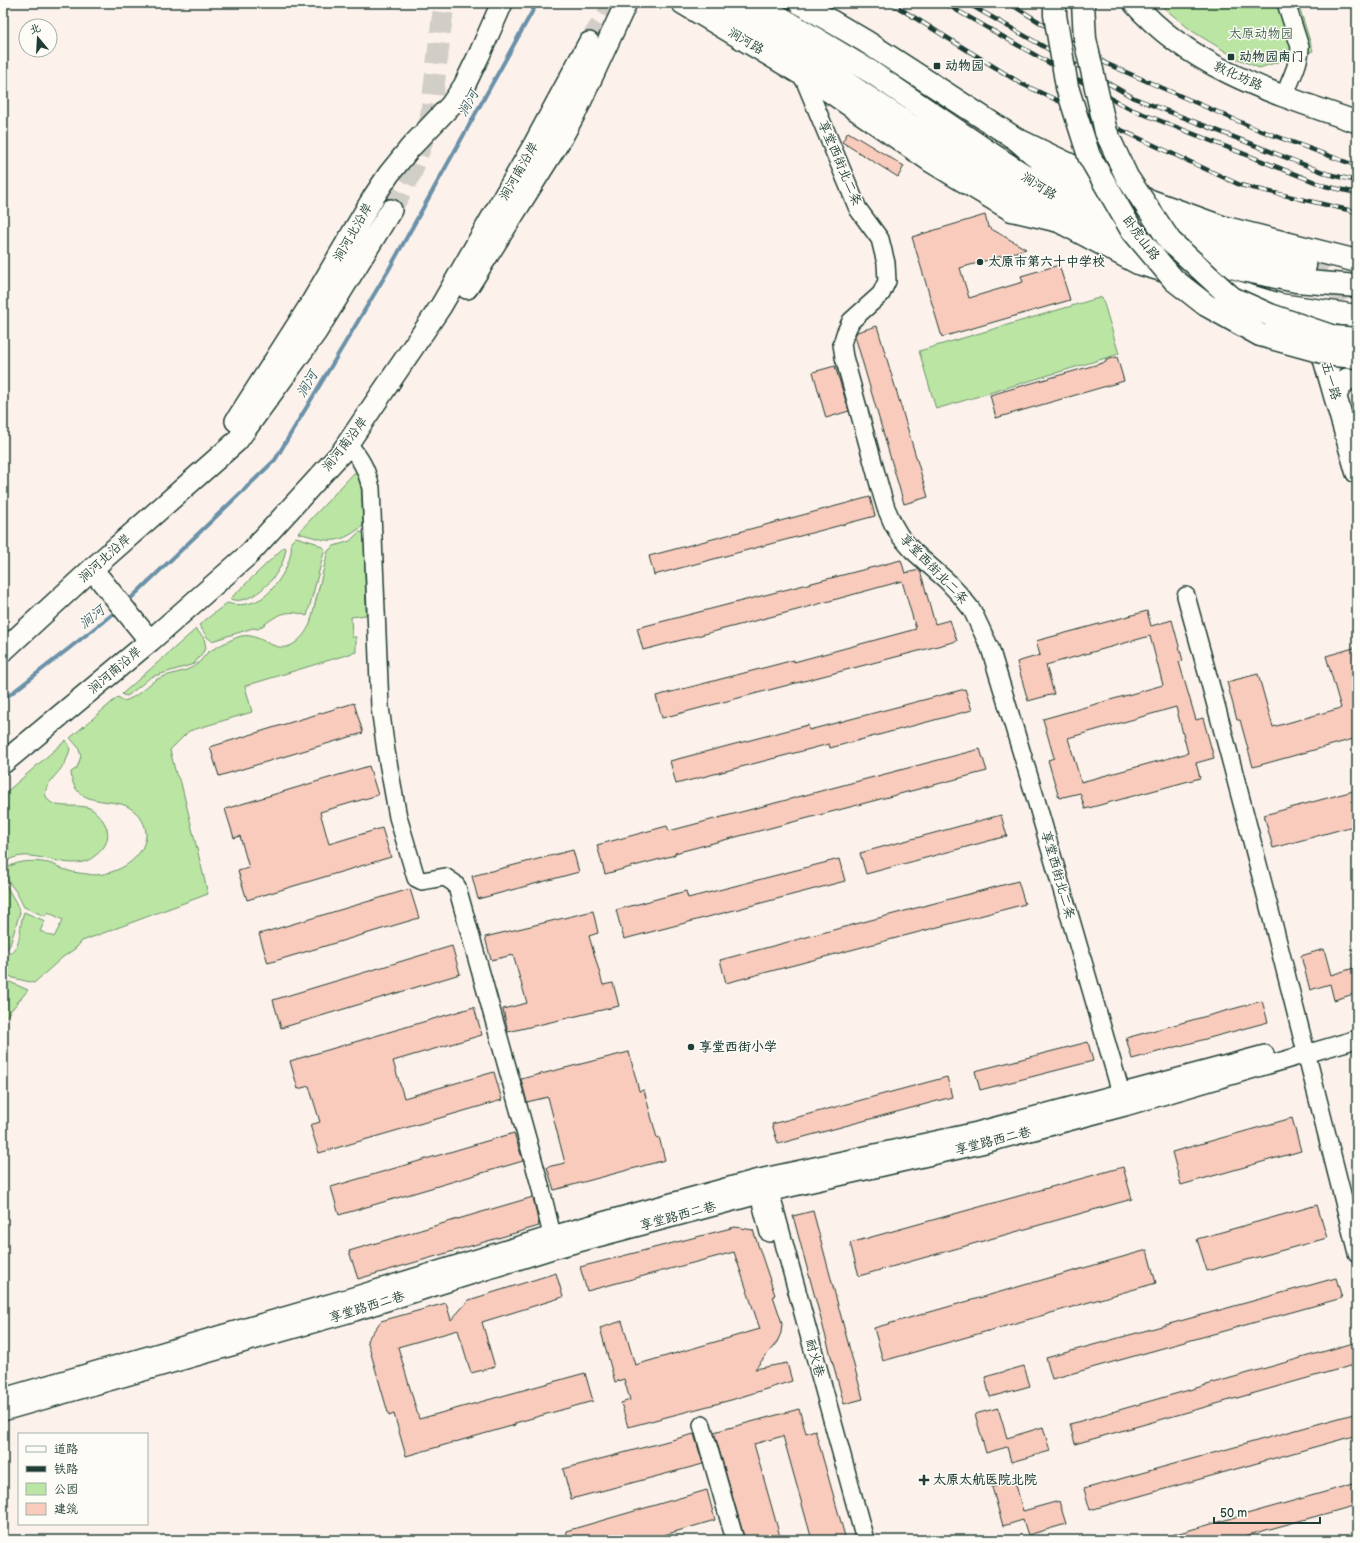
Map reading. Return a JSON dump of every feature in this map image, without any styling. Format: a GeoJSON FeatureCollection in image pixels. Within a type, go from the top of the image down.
{"type":"FeatureCollection","features":[{"type":"Feature","properties":{"kind":"main road","name":"涧河路"},"geometry":{"type":"LineString","coordinates":[[683,3],[831,92],[931,160],[1012,210],[1057,220]]}},
{"type":"Feature","properties":{"kind":"main road","name":"涧河路"},"geometry":{"type":"LineString","coordinates":[[721,3],[981,160],[1153,245],[1242,270],[1296,281],[1357,286]]}},
{"type":"Feature","properties":{"kind":"main road","name":"涧河路"},"geometry":{"type":"LineString","coordinates":[[756,3],[871,72],[1057,220],[1138,263],[1210,286],[1280,305],[1357,316]]}},
{"type":"Feature","properties":{"kind":"main road"},"geometry":{"type":"LineString","coordinates":[[800,3],[866,41],[1016,138],[1126,192],[1222,228],[1357,261]]}},
{"type":"Feature","properties":{"kind":"main road","name":"卧虎山路"},"geometry":{"type":"LineString","coordinates":[[1055,3],[1055,15],[1067,87],[1089,156],[1131,229],[1174,280],[1206,305],[1260,335],[1333,355],[1357,357]]}},
{"type":"Feature","properties":{"kind":"main road","name":"卧虎山路"},"geometry":{"type":"LineString","coordinates":[[1083,3],[1085,39],[1106,132],[1127,177],[1170,241],[1232,298],[1270,315],[1334,337],[1357,339]]}},
{"type":"Feature","properties":{"kind":"main road"},"geometry":{"type":"LineString","coordinates":[[1016,138],[1064,180],[1111,208],[1241,251],[1305,266]]}},
{"type":"Feature","properties":{"kind":"main road"},"geometry":{"type":"LineString","coordinates":[[981,160],[1064,180]]}},
{"type":"Feature","properties":{"kind":"main road","name":"五一路"},"geometry":{"type":"LineString","coordinates":[[1280,305],[1319,340],[1357,472]]}},
{"type":"Feature","properties":{"kind":"main road"},"geometry":{"type":"LineString","coordinates":[[1335,396],[1342,382],[1352,377],[1357,377]]}},
{"type":"Feature","properties":{"kind":"street","name":"涧河北沿岸"},"geometry":{"type":"LineString","coordinates":[[208,466],[268,369],[309,307],[373,198],[389,174],[410,148],[451,105],[464,86],[502,3]]}},
{"type":"Feature","properties":{"kind":"street"},"geometry":{"type":"LineString","coordinates":[[391,381],[460,301],[547,161],[577,109],[626,3]]}},
{"type":"Feature","properties":{"kind":"street","name":"敦化坊路"},"geometry":{"type":"LineString","coordinates":[[1134,3],[1149,20],[1170,38],[1227,73],[1297,101],[1357,122]]}},
{"type":"Feature","properties":{"kind":"street","name":"敦化坊路"},"geometry":{"type":"LineString","coordinates":[[1149,3],[1174,27],[1232,64],[1324,101],[1357,111]]}},
{"type":"Feature","properties":{"kind":"street"},"geometry":{"type":"LineString","coordinates":[[1286,3],[1300,47],[1299,61],[1288,87]]}},
{"type":"Feature","properties":{"kind":"street","name":"涧河南沿岸"},"geometry":{"type":"LineString","coordinates":[[3,763],[141,638],[249,554],[342,452],[445,299],[535,143],[589,43]]}},
{"type":"Feature","properties":{"kind":"street","name":"享堂西街北二条"},"geometry":{"type":"LineString","coordinates":[[802,74],[858,209],[880,239],[886,263],[886,281],[881,294],[852,322],[845,334],[842,344],[844,357],[886,508],[900,536],[956,590],[972,610],[990,648],[1123,1099]]}},
{"type":"Feature","properties":{"kind":"street","name":"涧河北沿岸"},"geometry":{"type":"LineString","coordinates":[[3,651],[93,579],[208,466],[237,441],[316,332],[391,210]]}},
{"type":"Feature","properties":{"kind":"street"},"geometry":{"type":"LineString","coordinates":[[348,444],[359,456],[364,465],[371,488],[380,707],[398,817],[416,878],[422,881],[446,877],[457,887],[552,1236]]}},
{"type":"Feature","properties":{"kind":"street"},"geometry":{"type":"LineString","coordinates":[[93,579],[141,638]]}},
{"type":"Feature","properties":{"kind":"street"},"geometry":{"type":"LineString","coordinates":[[1186,596],[1305,1048],[1357,1253]]}},
{"type":"Feature","properties":{"kind":"street","name":"享堂路西二巷"},"geometry":{"type":"LineString","coordinates":[[1305,1048],[1357,1027]]}},
{"type":"Feature","properties":{"kind":"street","name":"享堂路西二巷"},"geometry":{"type":"LineString","coordinates":[[3,1397],[350,1297],[552,1236],[763,1186],[977,1131],[1123,1099],[1305,1048],[1357,1039]]}},
{"type":"Feature","properties":{"kind":"street","name":"享堂路西二巷"},"geometry":{"type":"LineString","coordinates":[[3,1412],[355,1312],[763,1186]]}},
{"type":"Feature","properties":{"kind":"street","name":"耐火巷"},"geometry":{"type":"LineString","coordinates":[[763,1186],[854,1540]]}},
{"type":"Feature","properties":{"kind":"street","name":"耐火巷"},"geometry":{"type":"LineString","coordinates":[[763,1186],[865,1540]]}},
{"type":"Feature","properties":{"kind":"street"},"geometry":{"type":"LineString","coordinates":[[702,1425],[735,1540]]}},
{"type":"Feature","properties":{"kind":"green space","name":"太原动物园"},"geometry":{"type":"Polygon","coordinates":[[[1158,3],[1298,3],[1313,51],[1259,68],[1238,59],[1192,31],[1158,3]]]}},
{"type":"Feature","properties":{"kind":"green space"},"geometry":{"type":"Polygon","coordinates":[[[1102,297],[1119,354],[936,409],[919,351],[1102,297]]]}},
{"type":"Feature","properties":{"kind":"green space"},"geometry":{"type":"Polygon","coordinates":[[[354,473],[357,473],[361,484],[363,526],[353,533],[338,540],[325,540],[298,533],[354,473]]]}},
{"type":"Feature","properties":{"kind":"green space"},"geometry":{"type":"Polygon","coordinates":[[[359,532],[364,533],[366,615],[351,617],[352,637],[356,637],[356,652],[245,686],[252,712],[189,731],[170,750],[176,774],[181,783],[208,894],[82,941],[76,948],[63,957],[34,983],[13,978],[3,972],[3,959],[17,945],[24,912],[45,921],[40,931],[54,937],[63,920],[48,912],[45,916],[24,907],[17,893],[5,877],[4,872],[8,868],[19,863],[33,861],[52,864],[74,872],[92,875],[101,874],[116,870],[128,864],[140,852],[144,845],[146,835],[144,823],[137,813],[121,804],[88,798],[76,789],[71,772],[77,768],[81,756],[78,747],[70,738],[118,697],[124,701],[136,695],[157,679],[191,668],[208,652],[235,638],[246,636],[253,637],[274,646],[281,647],[288,647],[295,643],[304,635],[310,624],[328,551],[334,546],[350,541],[359,532]]]}},
{"type":"Feature","properties":{"kind":"green space"},"geometry":{"type":"Polygon","coordinates":[[[296,537],[316,543],[325,549],[307,616],[299,613],[286,613],[275,617],[258,629],[253,628],[212,641],[207,637],[199,625],[227,603],[241,605],[251,603],[261,599],[270,591],[280,579],[288,564],[291,542],[296,537]]]}},
{"type":"Feature","properties":{"kind":"green space"},"geometry":{"type":"Polygon","coordinates":[[[284,547],[286,548],[282,564],[265,587],[251,597],[237,600],[230,599],[284,547]]]}},
{"type":"Feature","properties":{"kind":"green space"},"geometry":{"type":"Polygon","coordinates":[[[196,629],[204,638],[206,648],[194,664],[151,677],[127,696],[122,694],[196,629]]]}},
{"type":"Feature","properties":{"kind":"green space"},"geometry":{"type":"Polygon","coordinates":[[[66,740],[70,748],[68,756],[48,785],[46,796],[49,801],[54,804],[61,806],[82,806],[93,810],[99,815],[108,832],[106,844],[102,850],[90,860],[83,862],[73,863],[31,856],[21,856],[12,858],[3,864],[3,795],[66,740]]]}},
{"type":"Feature","properties":{"kind":"green space"},"geometry":{"type":"Polygon","coordinates":[[[3,880],[20,912],[10,945],[3,954],[3,880]]]}},
{"type":"Feature","properties":{"kind":"green space"},"geometry":{"type":"Polygon","coordinates":[[[3,979],[28,990],[3,1020],[3,979]]]}},
{"type":"Feature","properties":{"kind":"building"},"geometry":{"type":"Polygon","coordinates":[[[848,132],[904,166],[898,177],[842,142],[848,132]]]}},
{"type":"Feature","properties":{"kind":"building"},"geometry":{"type":"Polygon","coordinates":[[[985,215],[988,227],[1026,249],[960,268],[969,298],[1023,282],[1021,276],[1059,265],[1070,300],[942,337],[912,237],[985,215]]]}},
{"type":"Feature","properties":{"kind":"building"},"geometry":{"type":"Polygon","coordinates":[[[877,326],[928,497],[904,504],[855,336],[857,332],[877,326]]]}},
{"type":"Feature","properties":{"kind":"building"},"geometry":{"type":"Polygon","coordinates":[[[1117,357],[1124,381],[996,418],[990,395],[1106,362],[1106,360],[1117,357]]]}},
{"type":"Feature","properties":{"kind":"building"},"geometry":{"type":"Polygon","coordinates":[[[835,366],[849,411],[826,418],[813,372],[835,366]]]}},
{"type":"Feature","properties":{"kind":"building"},"geometry":{"type":"Polygon","coordinates":[[[870,497],[875,516],[654,575],[649,556],[870,497]]]}},
{"type":"Feature","properties":{"kind":"building"},"geometry":{"type":"Polygon","coordinates":[[[901,560],[905,573],[920,570],[935,624],[950,620],[957,641],[662,718],[656,696],[794,660],[794,662],[916,629],[902,581],[643,650],[637,628],[901,560]]]}},
{"type":"Feature","properties":{"kind":"building"},"geometry":{"type":"Polygon","coordinates":[[[1147,611],[1151,626],[1172,620],[1183,661],[1179,662],[1196,720],[1203,718],[1214,758],[1196,763],[1200,778],[1085,809],[1080,793],[1059,798],[1048,760],[1054,758],[1043,719],[1163,685],[1150,636],[1046,665],[1054,694],[1028,701],[1017,662],[1040,655],[1036,641],[1147,611]],[[1176,707],[1068,738],[1081,782],[1188,753],[1176,707]]]}},
{"type":"Feature","properties":{"kind":"building"},"geometry":{"type":"Polygon","coordinates":[[[1357,647],[1357,738],[1253,767],[1240,720],[1237,720],[1227,682],[1258,674],[1273,727],[1341,708],[1326,656],[1357,647]]]}},
{"type":"Feature","properties":{"kind":"building"},"geometry":{"type":"Polygon","coordinates":[[[965,689],[972,710],[830,748],[829,744],[676,784],[670,761],[808,725],[809,730],[965,689]]]}},
{"type":"Feature","properties":{"kind":"building"},"geometry":{"type":"Polygon","coordinates":[[[354,703],[363,733],[219,776],[210,747],[354,703]]]}},
{"type":"Feature","properties":{"kind":"building"},"geometry":{"type":"Polygon","coordinates":[[[980,749],[987,771],[675,853],[675,855],[605,874],[597,845],[667,826],[669,831],[980,749]]]}},
{"type":"Feature","properties":{"kind":"building"},"geometry":{"type":"Polygon","coordinates":[[[369,766],[378,795],[320,812],[329,844],[382,828],[391,857],[247,900],[238,871],[249,868],[240,836],[234,838],[225,809],[369,766]]]}},
{"type":"Feature","properties":{"kind":"building"},"geometry":{"type":"Polygon","coordinates":[[[1357,790],[1357,825],[1273,848],[1264,815],[1357,790]]]}},
{"type":"Feature","properties":{"kind":"building"},"geometry":{"type":"Polygon","coordinates":[[[1001,815],[1007,836],[866,874],[860,853],[1001,815]]]}},
{"type":"Feature","properties":{"kind":"building"},"geometry":{"type":"Polygon","coordinates":[[[573,850],[579,872],[478,899],[472,876],[573,850]]]}},
{"type":"Feature","properties":{"kind":"building"},"geometry":{"type":"Polygon","coordinates":[[[839,859],[845,881],[624,939],[616,910],[686,891],[688,898],[839,859]]]}},
{"type":"Feature","properties":{"kind":"building"},"geometry":{"type":"Polygon","coordinates":[[[1018,881],[1025,904],[726,983],[720,960],[1018,881]]]}},
{"type":"Feature","properties":{"kind":"building"},"geometry":{"type":"Polygon","coordinates":[[[410,889],[419,918],[268,963],[259,934],[410,889]]]}},
{"type":"Feature","properties":{"kind":"building"},"geometry":{"type":"Polygon","coordinates":[[[593,911],[598,933],[589,936],[603,985],[613,983],[619,1006],[508,1032],[503,1009],[527,1003],[513,955],[491,960],[485,937],[593,911]]]}},
{"type":"Feature","properties":{"kind":"building"},"geometry":{"type":"Polygon","coordinates":[[[452,946],[460,974],[281,1028],[273,1000],[452,946]]]}},
{"type":"Feature","properties":{"kind":"building"},"geometry":{"type":"Polygon","coordinates":[[[1324,949],[1331,975],[1357,967],[1357,993],[1334,1000],[1330,984],[1310,990],[1301,956],[1324,949]]]}},
{"type":"Feature","properties":{"kind":"building"},"geometry":{"type":"Polygon","coordinates":[[[1262,1001],[1268,1022],[1132,1059],[1126,1038],[1262,1001]]]}},
{"type":"Feature","properties":{"kind":"building"},"geometry":{"type":"Polygon","coordinates":[[[474,1007],[482,1035],[393,1061],[404,1098],[494,1072],[502,1100],[319,1153],[310,1125],[320,1122],[309,1086],[298,1089],[290,1061],[474,1007]]]}},
{"type":"Feature","properties":{"kind":"building"},"geometry":{"type":"Polygon","coordinates":[[[1088,1042],[1093,1061],[980,1090],[975,1071],[1088,1042]]]}},
{"type":"Feature","properties":{"kind":"building"},"geometry":{"type":"Polygon","coordinates":[[[629,1052],[639,1091],[644,1090],[657,1138],[659,1137],[665,1160],[554,1190],[547,1167],[565,1163],[548,1097],[527,1102],[521,1079],[629,1052]]]}},
{"type":"Feature","properties":{"kind":"building"},"geometry":{"type":"Polygon","coordinates":[[[947,1077],[952,1097],[778,1144],[772,1124],[947,1077]]]}},
{"type":"Feature","properties":{"kind":"building"},"geometry":{"type":"Polygon","coordinates":[[[1292,1118],[1301,1151],[1181,1185],[1172,1152],[1292,1118]]]}},
{"type":"Feature","properties":{"kind":"building"},"geometry":{"type":"Polygon","coordinates":[[[514,1133],[523,1161],[339,1215],[331,1187],[514,1133]]]}},
{"type":"Feature","properties":{"kind":"building"},"geometry":{"type":"Polygon","coordinates":[[[1123,1167],[1132,1199],[859,1276],[850,1243],[1123,1167]]]}},
{"type":"Feature","properties":{"kind":"building"},"geometry":{"type":"Polygon","coordinates":[[[533,1197],[539,1226],[358,1279],[349,1251],[533,1197]]]}},
{"type":"Feature","properties":{"kind":"building"},"geometry":{"type":"Polygon","coordinates":[[[1317,1205],[1327,1238],[1207,1271],[1197,1239],[1317,1205]]]}},
{"type":"Feature","properties":{"kind":"building"},"geometry":{"type":"Polygon","coordinates":[[[813,1211],[863,1399],[844,1404],[793,1216],[813,1211]]]}},
{"type":"Feature","properties":{"kind":"building"},"geometry":{"type":"Polygon","coordinates":[[[735,1227],[753,1230],[775,1295],[773,1296],[782,1323],[781,1333],[777,1342],[755,1369],[787,1363],[792,1381],[731,1400],[628,1427],[621,1403],[630,1400],[624,1379],[615,1382],[600,1328],[622,1321],[635,1365],[760,1329],[734,1252],[587,1291],[580,1267],[735,1227]]]}},
{"type":"Feature","properties":{"kind":"building"},"geometry":{"type":"Polygon","coordinates":[[[1147,1250],[1156,1283],[883,1361],[874,1328],[1147,1250]]]}},
{"type":"Feature","properties":{"kind":"building"},"geometry":{"type":"Polygon","coordinates":[[[556,1273],[563,1297],[482,1322],[495,1367],[471,1373],[458,1330],[398,1347],[419,1419],[585,1373],[593,1401],[406,1456],[394,1414],[389,1416],[367,1340],[381,1321],[446,1303],[451,1320],[469,1300],[556,1273]]]}},
{"type":"Feature","properties":{"kind":"building"},"geometry":{"type":"Polygon","coordinates":[[[1336,1278],[1342,1298],[1052,1379],[1046,1358],[1336,1278]]]}},
{"type":"Feature","properties":{"kind":"building"},"geometry":{"type":"Polygon","coordinates":[[[1357,1342],[1357,1364],[1075,1444],[1070,1424],[1357,1342]]]}},
{"type":"Feature","properties":{"kind":"building"},"geometry":{"type":"Polygon","coordinates":[[[1024,1366],[1030,1386],[990,1397],[985,1377],[1024,1366]]]}},
{"type":"Feature","properties":{"kind":"building"},"geometry":{"type":"Polygon","coordinates":[[[998,1408],[1007,1438],[1043,1427],[1050,1451],[1011,1462],[1007,1447],[986,1453],[975,1414],[998,1408]]]}},
{"type":"Feature","properties":{"kind":"building"},"geometry":{"type":"Polygon","coordinates":[[[799,1409],[806,1433],[815,1430],[846,1540],[812,1540],[783,1436],[754,1444],[781,1540],[745,1540],[714,1432],[799,1409]]]}},
{"type":"Feature","properties":{"kind":"building"},"geometry":{"type":"Polygon","coordinates":[[[1357,1413],[1357,1435],[1090,1510],[1084,1489],[1357,1413]]]}},
{"type":"Feature","properties":{"kind":"building"},"geometry":{"type":"Polygon","coordinates":[[[694,1434],[703,1464],[571,1499],[563,1469],[694,1434]]]}},
{"type":"Feature","properties":{"kind":"building"},"geometry":{"type":"Polygon","coordinates":[[[1015,1481],[1023,1511],[1059,1501],[1066,1524],[1028,1535],[1023,1520],[1003,1526],[992,1487],[1015,1481]]]}},
{"type":"Feature","properties":{"kind":"building"},"geometry":{"type":"Polygon","coordinates":[[[1357,1483],[1357,1505],[1230,1540],[1165,1540],[1165,1537],[1357,1483]]]}},
{"type":"Feature","properties":{"kind":"building"},"geometry":{"type":"Polygon","coordinates":[[[707,1490],[715,1520],[647,1540],[569,1540],[566,1531],[707,1490]]]}},
{"type":"Feature","properties":{"kind":"waterway","name":"涧河"},"geometry":{"type":"LineString","coordinates":[[127,602],[275,460],[388,271],[537,3]]}},
{"type":"Feature","properties":{"kind":"waterway","name":"涧河"},"geometry":{"type":"LineString","coordinates":[[3,700],[118,610]]}},
{"type":"Feature","properties":{"kind":"tunnel"},"geometry":{"type":"LineString","coordinates":[[391,210],[412,172],[430,120],[444,3]]}},
{"type":"Feature","properties":{"kind":"tunnel"},"geometry":{"type":"LineString","coordinates":[[589,43],[615,3]]}},
{"type":"Feature","properties":{"kind":"tunnel"},"geometry":{"type":"LineString","coordinates":[[1305,266],[1326,274],[1344,298],[1354,321],[1357,339]]}},
{"type":"Feature","properties":{"kind":"railway"},"geometry":{"type":"LineString","coordinates":[[891,3],[1022,84],[1240,185],[1357,212]]}},
{"type":"Feature","properties":{"kind":"railway"},"geometry":{"type":"LineString","coordinates":[[944,3],[1128,108],[1325,186],[1357,193]]}},
{"type":"Feature","properties":{"kind":"railway"},"geometry":{"type":"LineString","coordinates":[[967,3],[1134,98],[1328,174],[1357,181]]}},
{"type":"Feature","properties":{"kind":"railway"},"geometry":{"type":"LineString","coordinates":[[1009,3],[1105,63],[1254,128],[1357,166]]}},
{"type":"Feature","properties":{"kind":"place","name":"动物园南门"},"geometry":{"type":"Point","coordinates":[1231,57]}},
{"type":"Feature","properties":{"kind":"place","name":"动物园"},"geometry":{"type":"Point","coordinates":[937,66]}},
{"type":"Feature","properties":{"kind":"place","name":"太原市第六十中学校"},"geometry":{"type":"Point","coordinates":[980,262]}},
{"type":"Feature","properties":{"kind":"place","name":"享堂西街小学"},"geometry":{"type":"Point","coordinates":[691,1047]}},
{"type":"Feature","properties":{"kind":"place","name":"太原太航医院北院"},"geometry":{"type":"Point","coordinates":[924,1480]}}]}
